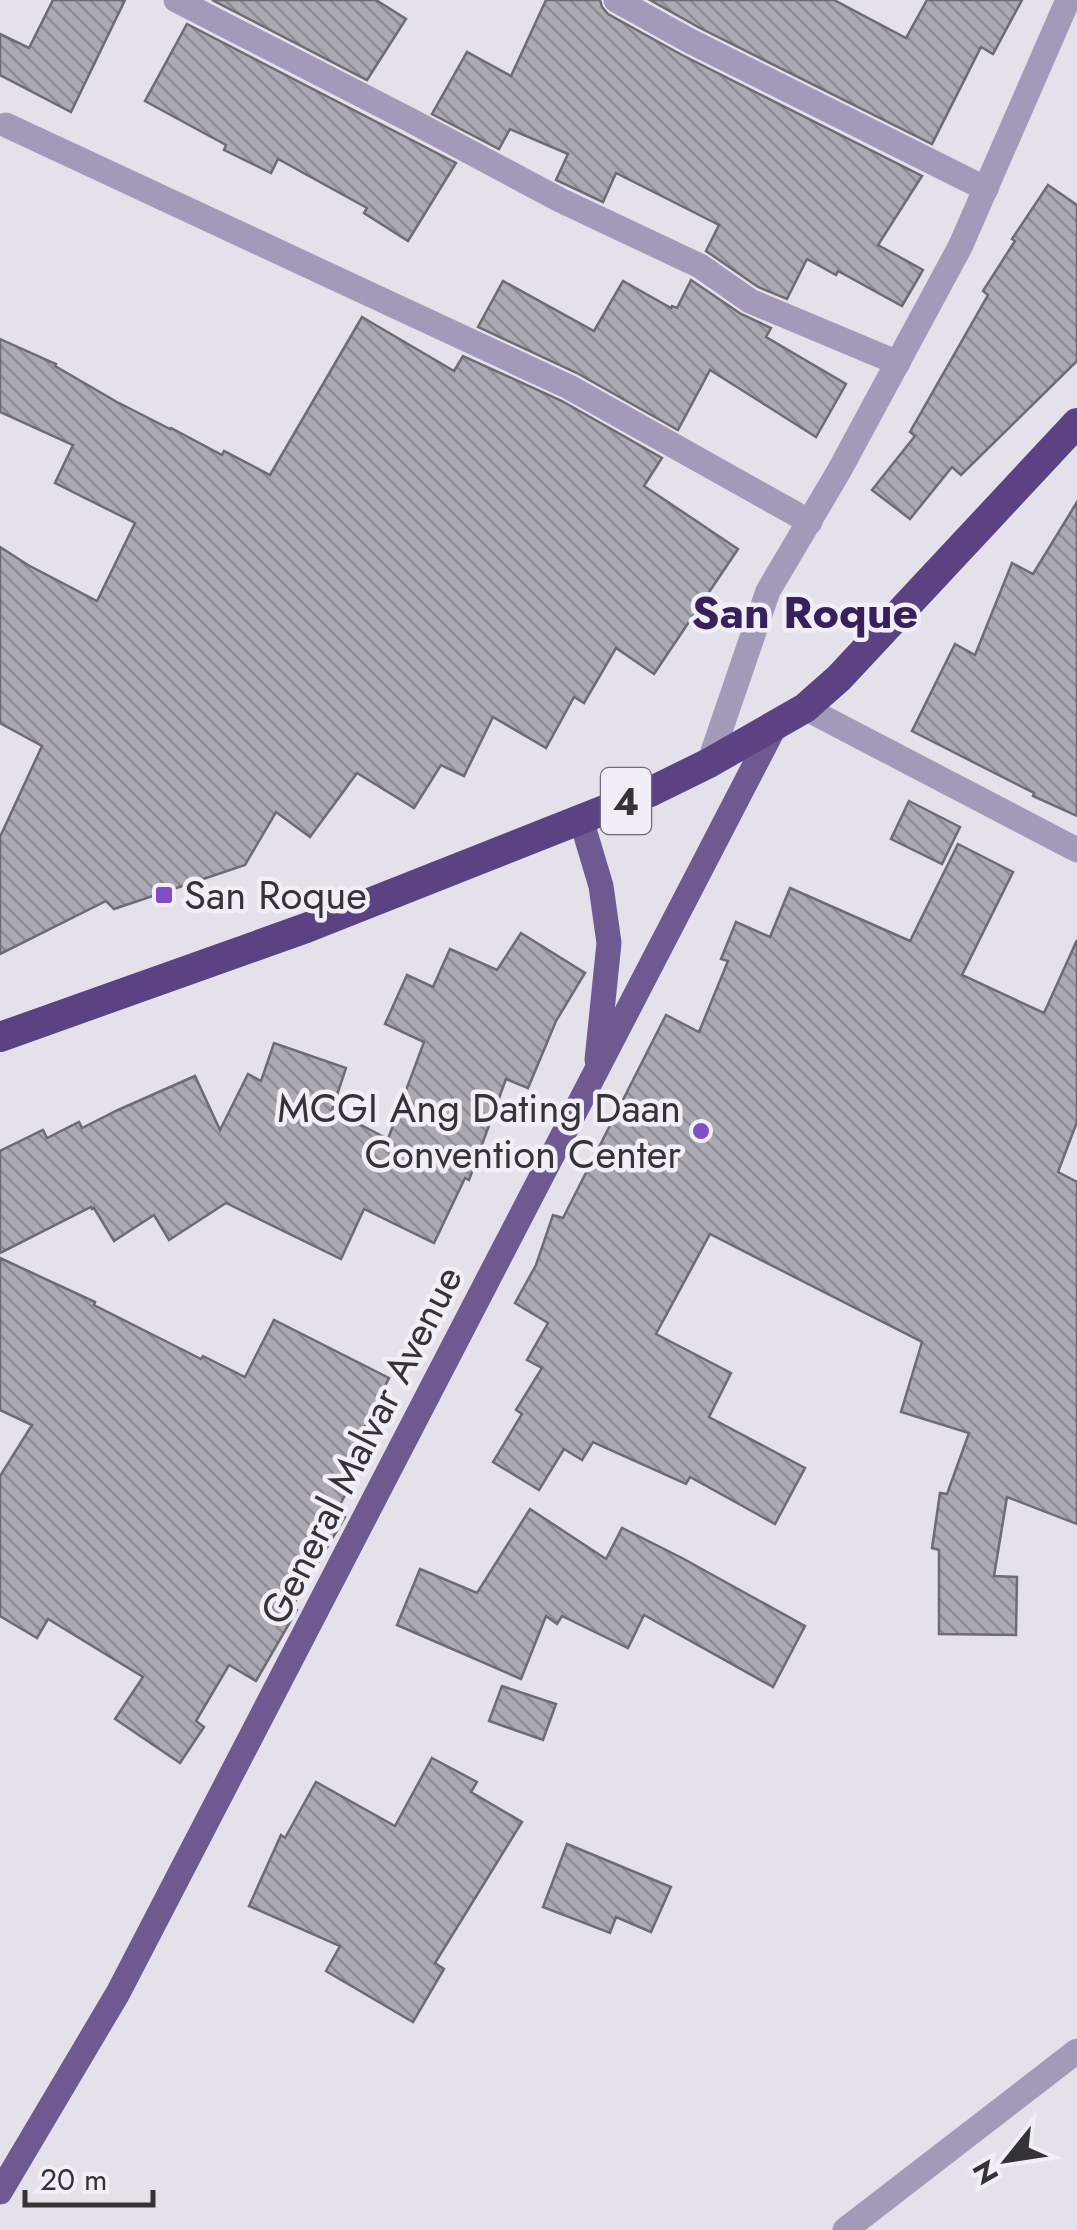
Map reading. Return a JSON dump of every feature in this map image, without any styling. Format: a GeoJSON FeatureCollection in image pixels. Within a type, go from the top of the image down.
{"type":"FeatureCollection","features":[{"type":"Feature","properties":{"kind":"highway","name":"4"},"geometry":{"type":"LineString","coordinates":[[0,1037],[306,928],[650,792],[775,726],[839,678],[1077,422]]}},
{"type":"Feature","properties":{"kind":"main road","name":"General Malvar Avenue"},"geometry":{"type":"LineString","coordinates":[[0,2192],[118,1993],[775,726]]}},
{"type":"Feature","properties":{"kind":"main road"},"geometry":{"type":"LineString","coordinates":[[581,819],[600,886],[609,943],[596,1073]]}},
{"type":"Feature","properties":{"kind":"street"},"geometry":{"type":"LineString","coordinates":[[176,0],[560,200],[700,266],[750,301],[898,363]]}},
{"type":"Feature","properties":{"kind":"street"},"geometry":{"type":"LineString","coordinates":[[616,0],[986,189]]}},
{"type":"Feature","properties":{"kind":"street"},"geometry":{"type":"LineString","coordinates":[[709,763],[768,591],[810,522],[960,247],[1068,0]]}},
{"type":"Feature","properties":{"kind":"street"},"geometry":{"type":"LineString","coordinates":[[6,125],[569,386],[810,522]]}},
{"type":"Feature","properties":{"kind":"street"},"geometry":{"type":"LineString","coordinates":[[804,708],[1077,850]]}},
{"type":"Feature","properties":{"kind":"street"},"geometry":{"type":"LineString","coordinates":[[845,2230],[1077,2050]]}},
{"type":"Feature","properties":{"kind":"building"},"geometry":{"type":"Polygon","coordinates":[[[53,0],[125,0],[71,112],[0,75],[0,34],[29,48],[53,0]]]}},
{"type":"Feature","properties":{"kind":"building"},"geometry":{"type":"Polygon","coordinates":[[[212,0],[376,0],[406,19],[367,80],[212,0]]]}},
{"type":"Feature","properties":{"kind":"building"},"geometry":{"type":"Polygon","coordinates":[[[546,0],[600,0],[608,14],[682,55],[922,176],[878,245],[923,270],[902,306],[807,259],[787,299],[758,287],[706,251],[719,225],[616,173],[603,202],[556,180],[568,154],[510,129],[499,149],[432,114],[467,52],[511,76],[546,0]]]}},
{"type":"Feature","properties":{"kind":"building"},"geometry":{"type":"Polygon","coordinates":[[[650,0],[834,0],[906,38],[927,0],[1022,0],[993,54],[981,47],[932,144],[650,0]]]}},
{"type":"Feature","properties":{"kind":"building"},"geometry":{"type":"Polygon","coordinates":[[[187,24],[456,163],[408,241],[364,213],[367,208],[278,159],[271,173],[224,150],[226,145],[145,101],[187,24]]]}},
{"type":"Feature","properties":{"kind":"building"},"geometry":{"type":"Polygon","coordinates":[[[1048,185],[1077,205],[1077,361],[961,475],[952,467],[910,519],[872,490],[915,436],[910,432],[988,295],[983,291],[1048,185]]]}},
{"type":"Feature","properties":{"kind":"building"},"geometry":{"type":"Polygon","coordinates":[[[691,280],[741,314],[771,328],[766,337],[846,384],[816,437],[710,370],[678,430],[577,373],[478,327],[503,281],[594,331],[623,281],[677,308],[691,280]]]}},
{"type":"Feature","properties":{"kind":"building"},"geometry":{"type":"Polygon","coordinates":[[[362,317],[454,371],[463,356],[562,401],[662,458],[644,486],[738,549],[654,674],[616,648],[584,703],[574,697],[546,748],[493,717],[464,776],[441,765],[414,808],[357,773],[310,837],[276,812],[245,865],[114,909],[106,901],[0,954],[0,837],[42,746],[0,723],[0,547],[97,601],[135,523],[55,483],[73,445],[0,412],[0,339],[56,364],[170,429],[270,475],[362,317]]]}},
{"type":"Feature","properties":{"kind":"building"},"geometry":{"type":"Polygon","coordinates":[[[1077,502],[1077,816],[912,731],[955,644],[975,655],[1012,563],[1033,574],[1077,502]]]}},
{"type":"Feature","properties":{"kind":"building"},"geometry":{"type":"Polygon","coordinates":[[[909,801],[960,827],[942,864],[891,839],[909,801]]]}},
{"type":"Feature","properties":{"kind":"building"},"geometry":{"type":"Polygon","coordinates":[[[958,844],[1013,872],[962,975],[1044,1013],[1077,940],[1077,1122],[1058,1172],[1077,1182],[1077,1524],[1007,1497],[994,1576],[1017,1577],[1016,1635],[939,1634],[939,1550],[932,1548],[940,1493],[947,1494],[969,1433],[901,1412],[922,1342],[710,1234],[656,1334],[731,1373],[709,1417],[805,1468],[775,1524],[690,1477],[686,1484],[593,1442],[582,1460],[564,1449],[539,1490],[493,1462],[522,1414],[516,1410],[542,1368],[527,1360],[548,1323],[515,1303],[536,1265],[553,1215],[563,1218],[666,1015],[699,1032],[728,961],[721,959],[736,922],[770,937],[790,888],[910,941],[958,844]]]}},
{"type":"Feature","properties":{"kind":"building"},"geometry":{"type":"Polygon","coordinates":[[[521,933],[585,973],[556,1021],[528,1088],[506,1079],[469,1180],[465,1178],[434,1243],[364,1209],[341,1259],[226,1203],[169,1240],[154,1215],[114,1241],[91,1207],[0,1253],[0,1151],[43,1130],[47,1138],[79,1122],[82,1128],[195,1076],[220,1130],[248,1074],[261,1081],[274,1043],[346,1068],[332,1110],[388,1139],[424,1042],[385,1024],[407,975],[433,987],[450,949],[497,970],[521,933]]]}},
{"type":"Feature","properties":{"kind":"building"},"geometry":{"type":"Polygon","coordinates":[[[0,1258],[95,1302],[94,1305],[201,1359],[203,1356],[245,1377],[274,1320],[389,1378],[357,1442],[370,1449],[336,1512],[345,1517],[292,1607],[297,1610],[256,1681],[229,1665],[196,1721],[204,1727],[180,1763],[115,1719],[143,1677],[48,1619],[37,1638],[0,1616],[0,1476],[32,1425],[0,1410],[0,1258]]]}},
{"type":"Feature","properties":{"kind":"building"},"geometry":{"type":"Polygon","coordinates":[[[530,1509],[606,1559],[622,1528],[805,1626],[773,1687],[644,1615],[628,1648],[562,1616],[557,1624],[546,1616],[521,1679],[397,1625],[420,1569],[477,1593],[530,1509]]]}},
{"type":"Feature","properties":{"kind":"building"},"geometry":{"type":"Polygon","coordinates":[[[502,1686],[556,1704],[543,1740],[489,1721],[502,1686]]]}},
{"type":"Feature","properties":{"kind":"building"},"geometry":{"type":"Polygon","coordinates":[[[432,1758],[477,1782],[471,1792],[522,1822],[435,1963],[444,1969],[413,2022],[326,1971],[340,1946],[249,1906],[281,1835],[285,1838],[316,1782],[395,1826],[432,1758]]]}},
{"type":"Feature","properties":{"kind":"building"},"geometry":{"type":"Polygon","coordinates":[[[567,1844],[671,1887],[651,1932],[616,1917],[610,1933],[543,1907],[567,1844]]]}},
{"type":"Feature","properties":{"kind":"place","name":"San Roque"},"geometry":{"type":"Point","coordinates":[164,895]}},
{"type":"Feature","properties":{"kind":"place","name":"MCGI Ang Dating Daan Convention Center"},"geometry":{"type":"Point","coordinates":[701,1131]}},
{"type":"Feature","properties":{"kind":"district","name":"San Roque"},"geometry":{"type":"Point","coordinates":[805,612]}}]}
